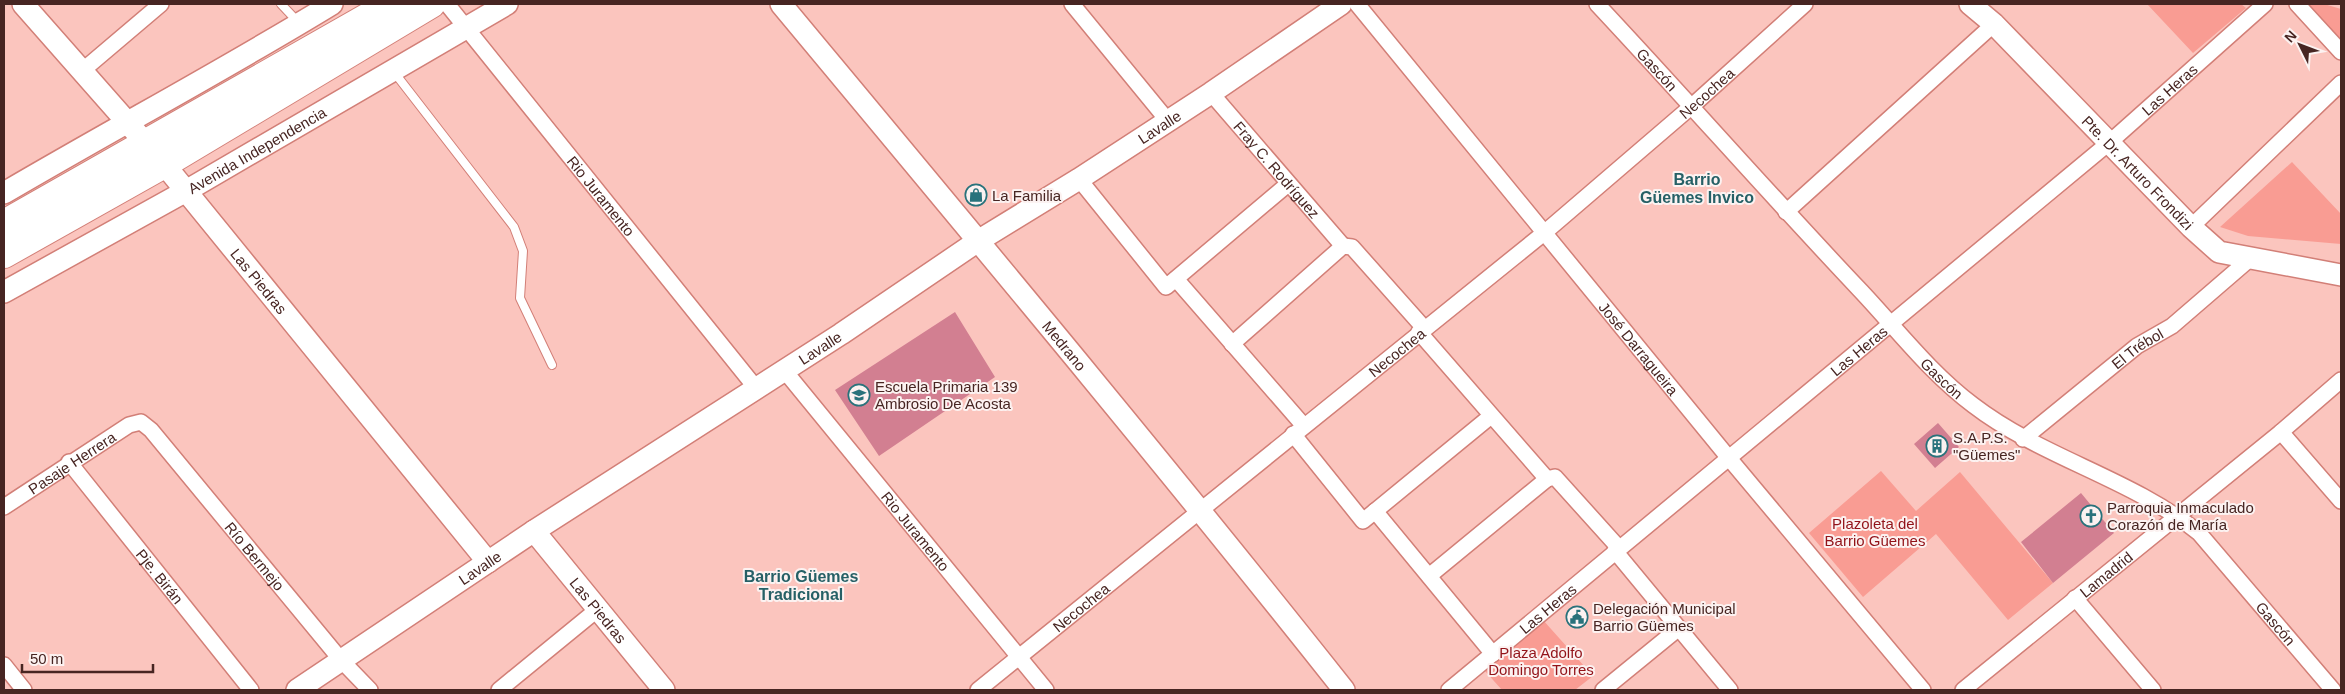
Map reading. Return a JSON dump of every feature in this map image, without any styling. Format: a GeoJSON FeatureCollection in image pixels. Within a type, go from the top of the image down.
{"type":"FeatureCollection","features":[{"type":"Feature","properties":{"kind":"highway"},"geometry":{"type":"LineString","coordinates":[[4,254],[155,154],[390,4]]}},
{"type":"Feature","properties":{"kind":"highway"},"geometry":{"type":"LineString","coordinates":[[4,224],[155,154],[431,4]]}},
{"type":"Feature","properties":{"kind":"street","name":"Las Piedras"},"geometry":{"type":"LineString","coordinates":[[23,4],[186,191],[488,562]]}},
{"type":"Feature","properties":{"kind":"street"},"geometry":{"type":"LineString","coordinates":[[82,71],[160,4]]}},
{"type":"Feature","properties":{"kind":"street"},"geometry":{"type":"LineString","coordinates":[[4,193],[126,122],[260,48],[332,4]]}},
{"type":"Feature","properties":{"kind":"street","name":"Rio Juramento"},"geometry":{"type":"LineString","coordinates":[[447,4],[756,388]]}},
{"type":"Feature","properties":{"kind":"street","name":"Avenida Independencia"},"geometry":{"type":"LineString","coordinates":[[4,292],[186,191],[508,4]]}},
{"type":"Feature","properties":{"kind":"street","name":"Medrano"},"geometry":{"type":"LineString","coordinates":[[781,4],[1132,430],[1202,511],[1344,690]]}},
{"type":"Feature","properties":{"kind":"street"},"geometry":{"type":"LineString","coordinates":[[1072,4],[1168,121]]}},
{"type":"Feature","properties":{"kind":"street","name":"Lavalle"},"geometry":{"type":"LineString","coordinates":[[297,690],[534,531],[784,370],[978,241],[1079,180],[1341,4]]}},
{"type":"Feature","properties":{"kind":"street","name":"José Darragueira"},"geometry":{"type":"LineString","coordinates":[[1357,4],[1728,457],[1923,690]]}},
{"type":"Feature","properties":{"kind":"street","name":"Gascón"},"geometry":{"type":"LineString","coordinates":[[1597,4],[1692,106],[1786,212],[1954,390],[1997,423],[2023,439],[2142,495],[2178,516],[2199,533],[2333,690]]}},
{"type":"Feature","properties":{"kind":"street","name":"Necochea"},"geometry":{"type":"LineString","coordinates":[[978,690],[1544,233],[1692,106],[1805,4]]}},
{"type":"Feature","properties":{"kind":"street","name":"Pte. Dr. Arturo Frondizi"},"geometry":{"type":"LineString","coordinates":[[1970,4],[1994,24],[2191,227],[2219,252],[2341,276]]}},
{"type":"Feature","properties":{"kind":"street","name":"Las Heras"},"geometry":{"type":"LineString","coordinates":[[1448,690],[2110,142],[2265,4]]}},
{"type":"Feature","properties":{"kind":"street"},"geometry":{"type":"LineString","coordinates":[[2297,4],[2341,52]]}},
{"type":"Feature","properties":{"kind":"street"},"geometry":{"type":"LineString","coordinates":[[1786,212],[1994,24]]}},
{"type":"Feature","properties":{"kind":"street"},"geometry":{"type":"LineString","coordinates":[[2191,227],[2341,83]]}},
{"type":"Feature","properties":{"kind":"street","name":"Fray C. Rodríguez"},"geometry":{"type":"LineString","coordinates":[[1210,93],[1343,246],[1352,247],[1422,330]]}},
{"type":"Feature","properties":{"kind":"street"},"geometry":{"type":"LineString","coordinates":[[1079,180],[1166,287],[1288,184]]}},
{"type":"Feature","properties":{"kind":"street"},"geometry":{"type":"LineString","coordinates":[[1232,344],[1343,246]]}},
{"type":"Feature","properties":{"kind":"street","name":"El Trébol"},"geometry":{"type":"LineString","coordinates":[[2023,439],[2137,346],[2172,326],[2252,257]]}},
{"type":"Feature","properties":{"kind":"street"},"geometry":{"type":"LineString","coordinates":[[1176,279],[1232,344],[1298,430],[1363,521],[1491,416]]}},
{"type":"Feature","properties":{"kind":"street"},"geometry":{"type":"LineString","coordinates":[[1422,330],[1491,416],[1547,479]]}},
{"type":"Feature","properties":{"kind":"street","name":"Rio Juramento"},"geometry":{"type":"LineString","coordinates":[[784,370],[1046,690]]}},
{"type":"Feature","properties":{"kind":"street","name":"Lamadrid"},"geometry":{"type":"LineString","coordinates":[[1963,690],[2281,432],[2341,380]]}},
{"type":"Feature","properties":{"kind":"street","name":"Pasaje Herrera"},"geometry":{"type":"LineString","coordinates":[[4,507],[69,462],[129,424],[140,422]]}},
{"type":"Feature","properties":{"kind":"street","name":"Río Bermejo"},"geometry":{"type":"LineString","coordinates":[[140,422],[151,430],[341,660],[370,690]]}},
{"type":"Feature","properties":{"kind":"street"},"geometry":{"type":"LineString","coordinates":[[2281,432],[2341,501]]}},
{"type":"Feature","properties":{"kind":"street","name":"Pje. Birán"},"geometry":{"type":"LineString","coordinates":[[69,462],[251,690]]}},
{"type":"Feature","properties":{"kind":"street"},"geometry":{"type":"LineString","coordinates":[[1429,576],[1547,479],[1554,477],[1617,550],[1730,690]]}},
{"type":"Feature","properties":{"kind":"street"},"geometry":{"type":"LineString","coordinates":[[1375,511],[1493,654]]}},
{"type":"Feature","properties":{"kind":"street","name":"Las Piedras"},"geometry":{"type":"LineString","coordinates":[[534,531],[664,690]]}},
{"type":"Feature","properties":{"kind":"street"},"geometry":{"type":"LineString","coordinates":[[2075,598],[2153,690]]}},
{"type":"Feature","properties":{"kind":"street"},"geometry":{"type":"LineString","coordinates":[[499,690],[598,609]]}},
{"type":"Feature","properties":{"kind":"street"},"geometry":{"type":"LineString","coordinates":[[1603,690],[1679,628]]}},
{"type":"Feature","properties":{"kind":"street"},"geometry":{"type":"LineString","coordinates":[[4,665],[24,690]]}},
{"type":"Feature","properties":{"kind":"lane"},"geometry":{"type":"LineString","coordinates":[[281,4],[299,24]]}},
{"type":"Feature","properties":{"kind":"lane"},"geometry":{"type":"LineString","coordinates":[[393,71],[514,227],[523,251],[520,298],[552,365]]}},
{"type":"Feature","properties":{"kind":"green space"},"geometry":{"type":"Polygon","coordinates":[[[2147,4],[2241,4],[2246,8],[2193,53],[2147,4]]]}},
{"type":"Feature","properties":{"kind":"green space"},"geometry":{"type":"Polygon","coordinates":[[[2307,4],[2324,4],[2341,9],[2341,41],[2307,4]]]}},
{"type":"Feature","properties":{"kind":"green space"},"geometry":{"type":"Polygon","coordinates":[[[2292,162],[2341,214],[2341,244],[2248,236],[2220,227],[2292,162]]]}},
{"type":"Feature","properties":{"kind":"green space","name":"Plazoleta del Barrio Güemes"},"geometry":{"type":"Polygon","coordinates":[[[1881,471],[1916,511],[1960,472],[2053,583],[2008,620],[1936,534],[1863,597],[1809,533],[1881,471]]]}},
{"type":"Feature","properties":{"kind":"green space","name":"Plaza Adolfo Domingo Torres"},"geometry":{"type":"Polygon","coordinates":[[[1543,620],[1593,676],[1575,690],[1502,690],[1485,671],[1543,620]]]}},
{"type":"Feature","properties":{"kind":"building"},"geometry":{"type":"Polygon","coordinates":[[[955,312],[995,377],[879,456],[835,390],[955,312]]]}},
{"type":"Feature","properties":{"kind":"building","name":"S.A.P.S. \"Güemes\""},"geometry":{"type":"Polygon","coordinates":[[[1938,423],[1959,447],[1935,468],[1914,444],[1938,423]]]}},
{"type":"Feature","properties":{"kind":"building","name":"Parroquia Inmaculado Corazón de María"},"geometry":{"type":"Polygon","coordinates":[[[2081,493],[2114,533],[2053,583],[2021,542],[2081,493]]]}},
{"type":"Feature","properties":{"kind":"place","name":"La Familia"},"geometry":{"type":"Point","coordinates":[976,195]}},
{"type":"Feature","properties":{"kind":"place","name":"Escuela Primaria 139 Ambrosio De Acosta"},"geometry":{"type":"Point","coordinates":[859,395]}},
{"type":"Feature","properties":{"kind":"place","name":"S.A.P.S. \"Güemes\""},"geometry":{"type":"Point","coordinates":[1937,446]}},
{"type":"Feature","properties":{"kind":"place","name":"Parroquia Inmaculado Corazón de María"},"geometry":{"type":"Point","coordinates":[2091,516]}},
{"type":"Feature","properties":{"kind":"place","name":"Delegación Municipal Barrio Güemes"},"geometry":{"type":"Point","coordinates":[1577,617]}},
{"type":"Feature","properties":{"kind":"district","name":"Barrio Güemes Invico"},"geometry":{"type":"Point","coordinates":[1697,188]}},
{"type":"Feature","properties":{"kind":"district","name":"Barrio Güemes Tradicional"},"geometry":{"type":"Point","coordinates":[801,585]}}]}
